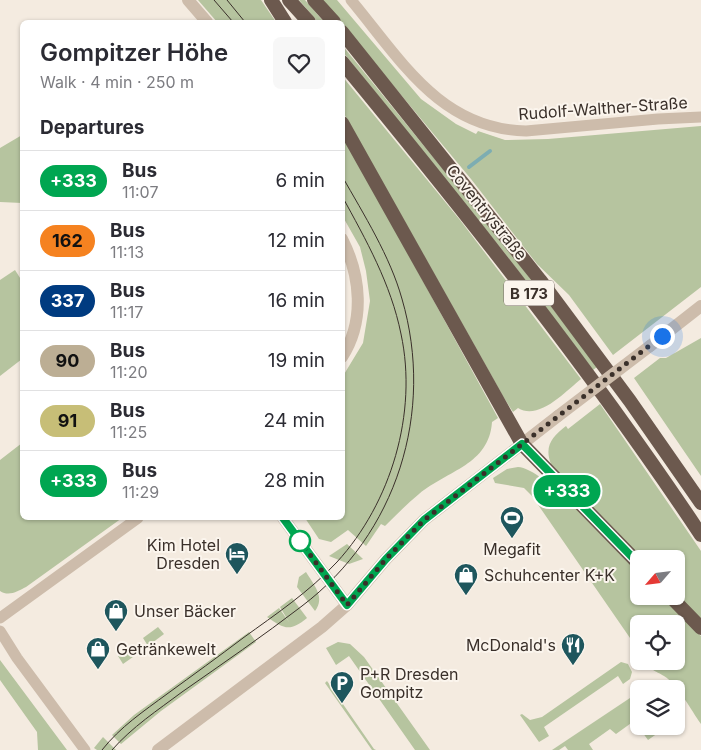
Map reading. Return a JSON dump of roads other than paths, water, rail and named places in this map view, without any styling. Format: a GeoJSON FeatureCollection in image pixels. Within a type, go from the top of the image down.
{"type":"FeatureCollection","features":[{"type":"Feature","properties":{"kind":"highway"},"geometry":{"type":"LineString","coordinates":[[271,0],[284,20]]}},
{"type":"Feature","properties":{"kind":"highway"},"geometry":{"type":"LineString","coordinates":[[289,0],[307,20]]}},
{"type":"Feature","properties":{"kind":"highway"},"geometry":{"type":"LineString","coordinates":[[314,0],[332,20]]}},
{"type":"Feature","properties":{"kind":"highway","name":"B 173"},"geometry":{"type":"LineString","coordinates":[[345,36],[540,280],[701,502]]}},
{"type":"Feature","properties":{"kind":"highway","name":"Coventrystraße"},"geometry":{"type":"LineString","coordinates":[[345,66],[515,274],[701,535]]}},
{"type":"Feature","properties":{"kind":"highway"},"geometry":{"type":"LineString","coordinates":[[345,129],[522,444],[630,555]]}},
{"type":"Feature","properties":{"kind":"highway"},"geometry":{"type":"LineString","coordinates":[[682,474],[701,490]]}},
{"type":"Feature","properties":{"kind":"highway"},"geometry":{"type":"LineString","coordinates":[[679,605],[701,628]]}},
{"type":"Feature","properties":{"kind":"street"},"geometry":{"type":"LineString","coordinates":[[188,0],[205,20]]}},
{"type":"Feature","properties":{"kind":"street","name":"Rudolf-Walther-Straße"},"geometry":{"type":"LineString","coordinates":[[351,0],[434,97],[459,114],[481,125],[526,132],[658,119],[701,117]]}},
{"type":"Feature","properties":{"kind":"street"},"geometry":{"type":"LineString","coordinates":[[345,246],[354,267],[359,299],[358,316],[352,338],[345,351]]}},
{"type":"Feature","properties":{"kind":"street"},"geometry":{"type":"LineString","coordinates":[[158,750],[203,715],[289,654],[347,605],[386,559],[424,520],[701,306]]}},
{"type":"Feature","properties":{"kind":"street"},"geometry":{"type":"LineString","coordinates":[[0,618],[135,520]]}},
{"type":"Feature","properties":{"kind":"street"},"geometry":{"type":"LineString","coordinates":[[284,520],[347,605]]}},
{"type":"Feature","properties":{"kind":"street"},"geometry":{"type":"LineString","coordinates":[[0,630],[17,658],[86,750]]}},
{"type":"Feature","properties":{"kind":"waterway"},"geometry":{"type":"LineString","coordinates":[[469,167],[490,151]]}},
{"type":"Feature","properties":{"kind":"tram line"},"geometry":{"type":"LineString","coordinates":[[214,0],[231,20]]}},
{"type":"Feature","properties":{"kind":"tram line"},"geometry":{"type":"LineString","coordinates":[[227,0],[243,20]]}},
{"type":"Feature","properties":{"kind":"tram line"},"geometry":{"type":"LineString","coordinates":[[112,750],[146,719],[302,606],[335,577],[362,544],[384,507],[400,468],[410,427],[414,385],[411,342],[402,299],[391,267],[345,181]]}},
{"type":"Feature","properties":{"kind":"tram line"},"geometry":{"type":"LineString","coordinates":[[102,750],[133,720],[292,602],[326,573],[356,539],[372,513],[385,485],[396,455],[406,395],[405,364],[401,334],[397,316],[384,280],[369,246],[345,202]]}},
{"type":"Feature","properties":{"kind":"place","name":"Megafit"},"geometry":{"type":"Point","coordinates":[512,539]}},
{"type":"Feature","properties":{"kind":"place","name":"Kim Hotel Dresden"},"geometry":{"type":"Point","coordinates":[237,575]}},
{"type":"Feature","properties":{"kind":"place","name":"Schuhcenter K+K"},"geometry":{"type":"Point","coordinates":[466,596]}},
{"type":"Feature","properties":{"kind":"place","name":"Unser Bäcker"},"geometry":{"type":"Point","coordinates":[116,632]}},
{"type":"Feature","properties":{"kind":"place","name":"McDonald's"},"geometry":{"type":"Point","coordinates":[573,666]}},
{"type":"Feature","properties":{"kind":"place","name":"Getränkewelt"},"geometry":{"type":"Point","coordinates":[98,670]}},
{"type":"Feature","properties":{"kind":"place","name":"P+R Dresden Gompitz"},"geometry":{"type":"Point","coordinates":[342,704]}}]}
